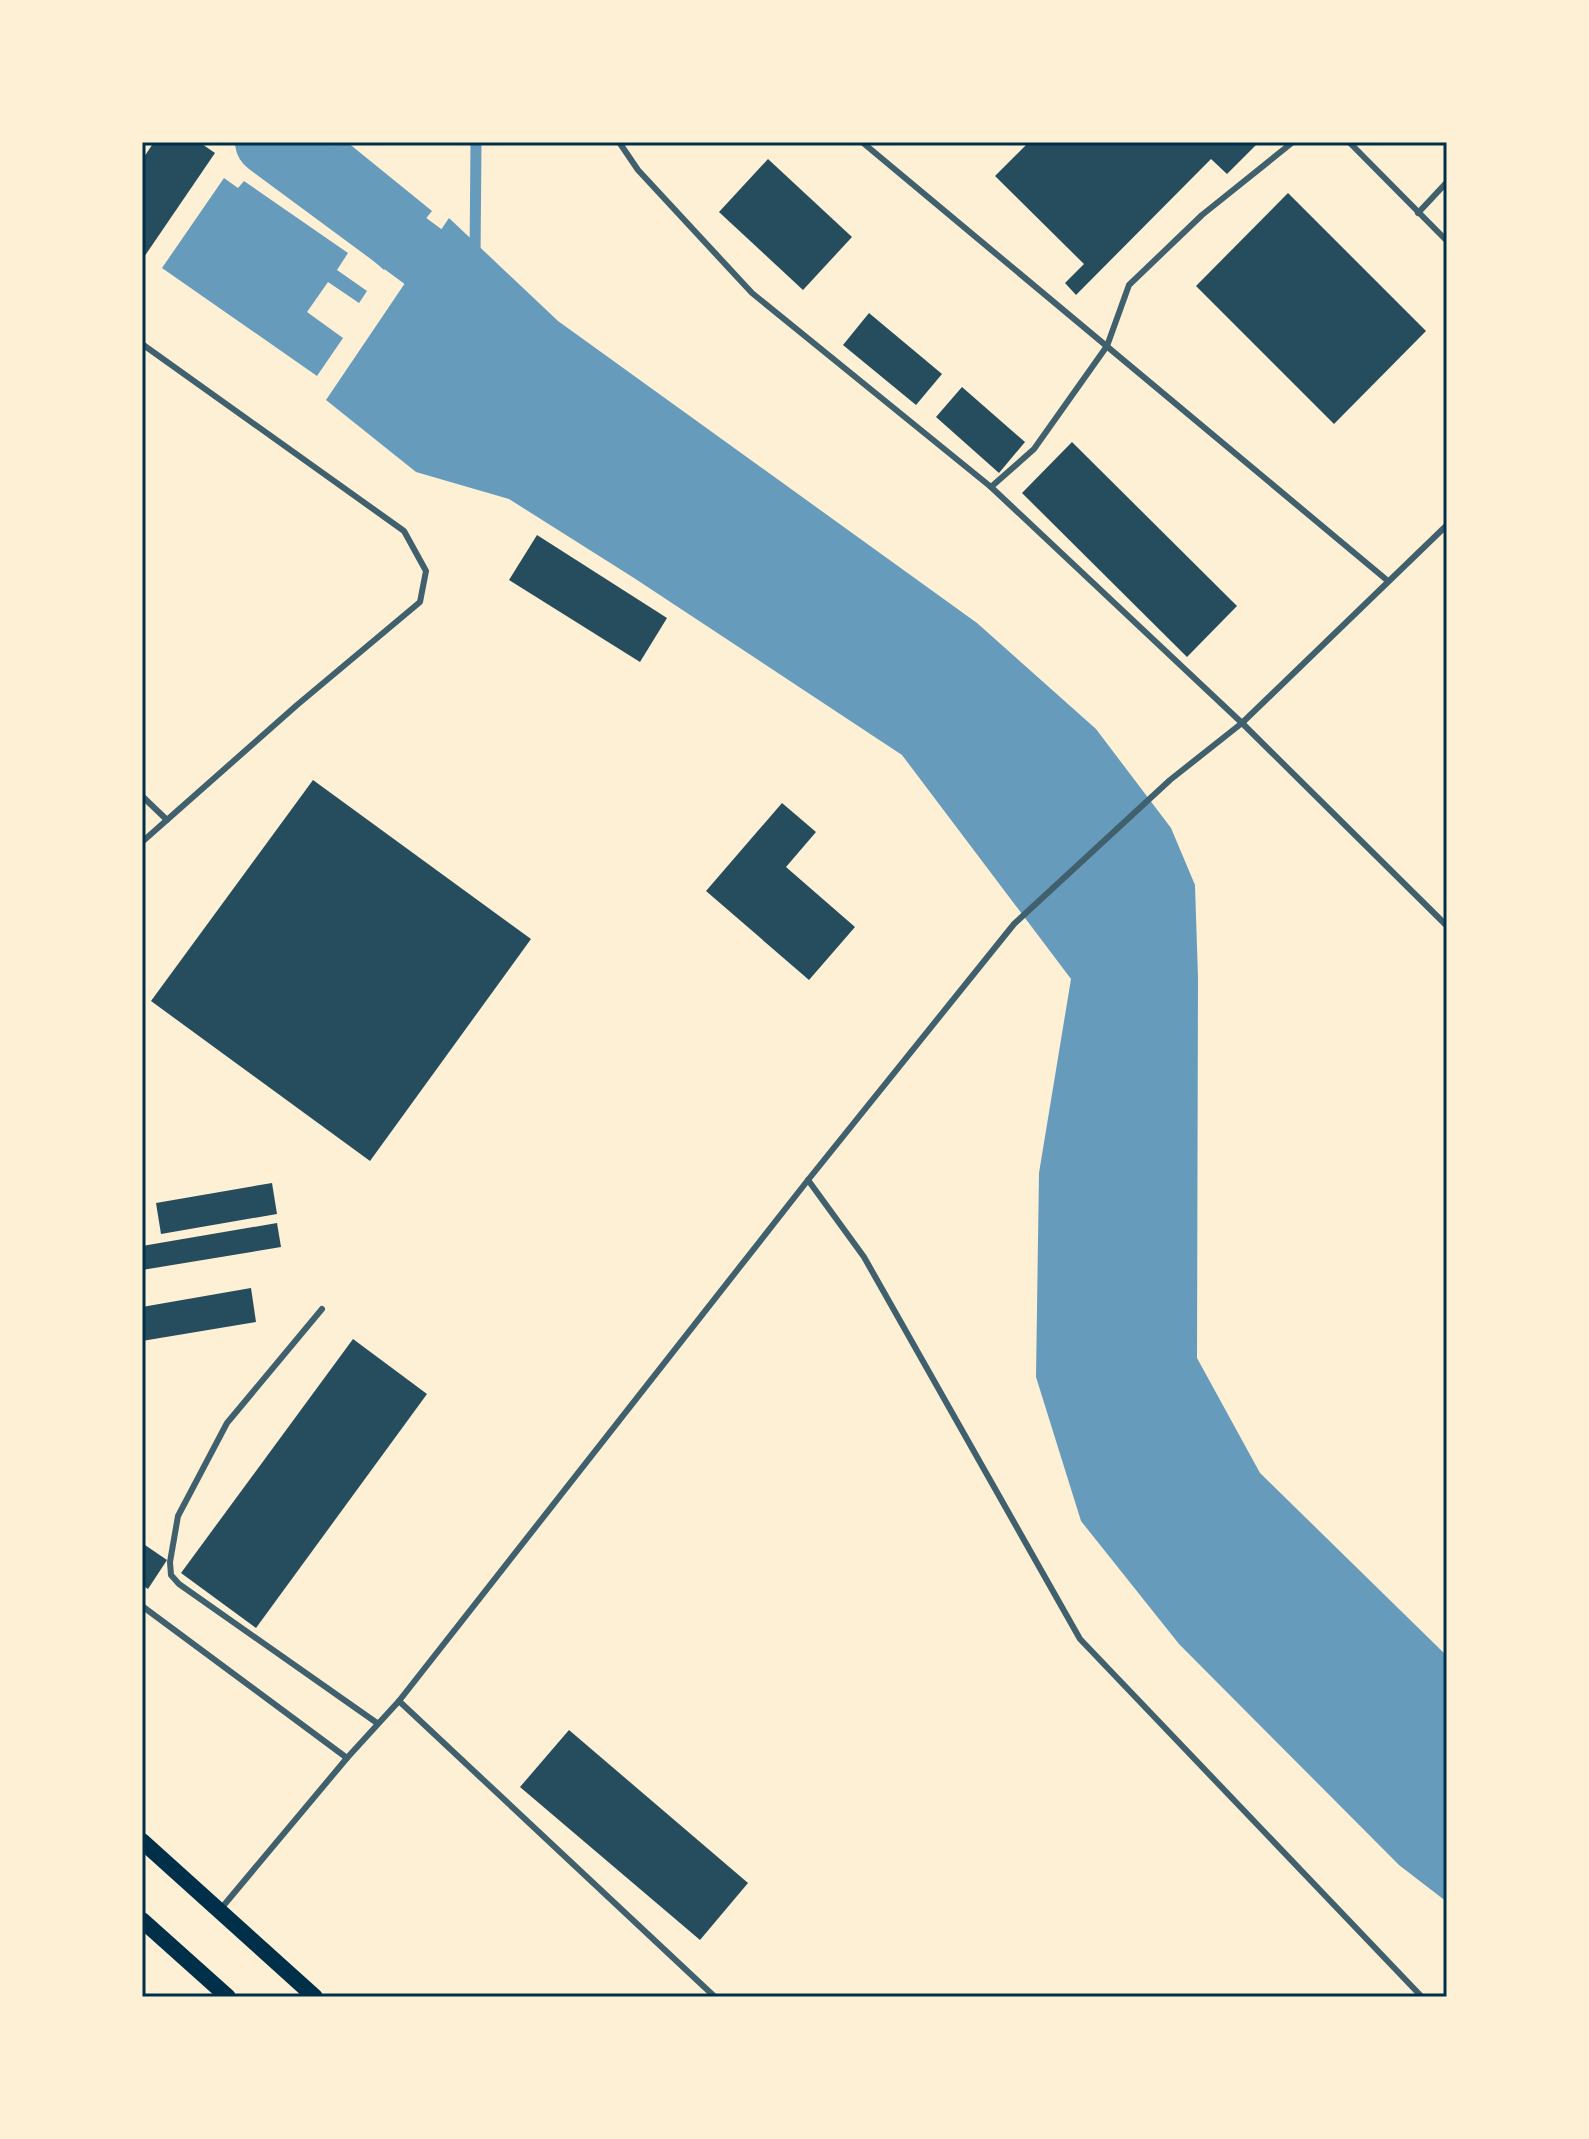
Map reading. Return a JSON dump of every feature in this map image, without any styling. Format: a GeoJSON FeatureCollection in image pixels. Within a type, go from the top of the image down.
{"type":"FeatureCollection","features":[{"type":"Feature","properties":{"kind":"main road"},"geometry":{"type":"LineString","coordinates":[[142,1841],[315,1997]]}},
{"type":"Feature","properties":{"kind":"main road"},"geometry":{"type":"LineString","coordinates":[[142,1920],[228,1997]]}},
{"type":"Feature","properties":{"kind":"lane"},"geometry":{"type":"LineString","coordinates":[[619,142],[638,170],[752,293],[991,487],[1242,723],[1447,926]]}},
{"type":"Feature","properties":{"kind":"lane"},"geometry":{"type":"LineString","coordinates":[[862,142],[1388,581]]}},
{"type":"Feature","properties":{"kind":"lane"},"geometry":{"type":"LineString","coordinates":[[991,487],[1034,449],[1107,346],[1129,285],[1202,215],[1293,142]]}},
{"type":"Feature","properties":{"kind":"lane"},"geometry":{"type":"LineString","coordinates":[[1349,142],[1447,241]]}},
{"type":"Feature","properties":{"kind":"lane"},"geometry":{"type":"LineString","coordinates":[[1418,213],[1447,182]]}},
{"type":"Feature","properties":{"kind":"lane"},"geometry":{"type":"LineString","coordinates":[[142,344],[404,531],[426,571],[420,602],[297,705],[142,842]]}},
{"type":"Feature","properties":{"kind":"lane"},"geometry":{"type":"LineString","coordinates":[[219,1911],[399,1701],[808,1180],[1014,924],[1170,780],[1242,723],[1447,525]]}},
{"type":"Feature","properties":{"kind":"lane"},"geometry":{"type":"LineString","coordinates":[[142,796],[167,820]]}},
{"type":"Feature","properties":{"kind":"lane"},"geometry":{"type":"LineString","coordinates":[[808,1180],[864,1257],[1080,1639],[1422,1997]]}},
{"type":"Feature","properties":{"kind":"lane"},"geometry":{"type":"LineString","coordinates":[[322,1309],[227,1423],[178,1516],[171,1552],[171,1575],[179,1584],[377,1723]]}},
{"type":"Feature","properties":{"kind":"lane"},"geometry":{"type":"LineString","coordinates":[[142,1606],[347,1758]]}},
{"type":"Feature","properties":{"kind":"lane"},"geometry":{"type":"LineString","coordinates":[[399,1701],[715,1997]]}},
{"type":"Feature","properties":{"kind":"water"},"geometry":{"type":"Polygon","coordinates":[[[237,142],[347,142],[432,211],[384,270],[237,142]]]}},
{"type":"Feature","properties":{"kind":"water"},"geometry":{"type":"Polygon","coordinates":[[[224,178],[238,188],[244,181],[348,253],[337,270],[367,291],[359,303],[328,282],[307,312],[343,338],[317,376],[162,268],[224,178]]]}},
{"type":"Feature","properties":{"kind":"water"},"geometry":{"type":"Polygon","coordinates":[[[449,218],[558,321],[977,623],[1096,729],[1171,828],[1195,885],[1198,978],[1197,1358],[1260,1473],[1447,1656],[1447,1902],[1399,1865],[1179,1644],[1081,1521],[1036,1377],[1039,1173],[1071,979],[902,755],[509,499],[416,472],[326,400],[449,218]]]}},
{"type":"Feature","properties":{"kind":"building"},"geometry":{"type":"Polygon","coordinates":[[[154,142],[199,142],[215,153],[142,260],[142,160],[154,142]]]}},
{"type":"Feature","properties":{"kind":"building"},"geometry":{"type":"Polygon","coordinates":[[[1029,142],[1259,142],[1227,174],[1211,159],[1076,295],[1065,283],[1084,264],[995,176],[1029,142]]]}},
{"type":"Feature","properties":{"kind":"building"},"geometry":{"type":"Polygon","coordinates":[[[768,159],[852,237],[803,290],[719,212],[768,159]]]}},
{"type":"Feature","properties":{"kind":"building"},"geometry":{"type":"Polygon","coordinates":[[[1288,193],[1426,331],[1334,424],[1196,286],[1288,193]]]}},
{"type":"Feature","properties":{"kind":"building"},"geometry":{"type":"Polygon","coordinates":[[[869,313],[942,374],[916,405],[843,345],[869,313]]]}},
{"type":"Feature","properties":{"kind":"building"},"geometry":{"type":"Polygon","coordinates":[[[962,387],[1025,442],[999,473],[936,417],[962,387]]]}},
{"type":"Feature","properties":{"kind":"building"},"geometry":{"type":"Polygon","coordinates":[[[1072,442],[1237,606],[1187,657],[1022,493],[1072,442]]]}},
{"type":"Feature","properties":{"kind":"building"},"geometry":{"type":"Polygon","coordinates":[[[537,535],[667,618],[640,662],[509,580],[537,535]]]}},
{"type":"Feature","properties":{"kind":"building"},"geometry":{"type":"Polygon","coordinates":[[[313,780],[531,939],[370,1161],[151,1001],[313,780]]]}},
{"type":"Feature","properties":{"kind":"building"},"geometry":{"type":"Polygon","coordinates":[[[782,803],[816,832],[786,867],[855,927],[809,980],[706,891],[782,803]]]}},
{"type":"Feature","properties":{"kind":"building"},"geometry":{"type":"Polygon","coordinates":[[[272,1183],[277,1214],[161,1234],[156,1203],[272,1183]]]}},
{"type":"Feature","properties":{"kind":"building"},"geometry":{"type":"Polygon","coordinates":[[[277,1223],[281,1247],[142,1270],[142,1246],[277,1223]]]}},
{"type":"Feature","properties":{"kind":"building"},"geometry":{"type":"Polygon","coordinates":[[[251,1288],[256,1322],[142,1341],[142,1307],[251,1288]]]}},
{"type":"Feature","properties":{"kind":"building"},"geometry":{"type":"Polygon","coordinates":[[[353,1339],[427,1394],[256,1628],[181,1573],[353,1339]]]}},
{"type":"Feature","properties":{"kind":"building"},"geometry":{"type":"Polygon","coordinates":[[[142,1543],[167,1560],[148,1589],[142,1585],[142,1543]]]}},
{"type":"Feature","properties":{"kind":"building"},"geometry":{"type":"Polygon","coordinates":[[[569,1730],[748,1883],[700,1940],[520,1787],[569,1730]]]}},
{"type":"Feature","properties":{"kind":"waterway"},"geometry":{"type":"LineString","coordinates":[[268,142],[475,295],[487,316]]}},
{"type":"Feature","properties":{"kind":"waterway"},"geometry":{"type":"LineString","coordinates":[[475,258],[476,142]]}}]}
